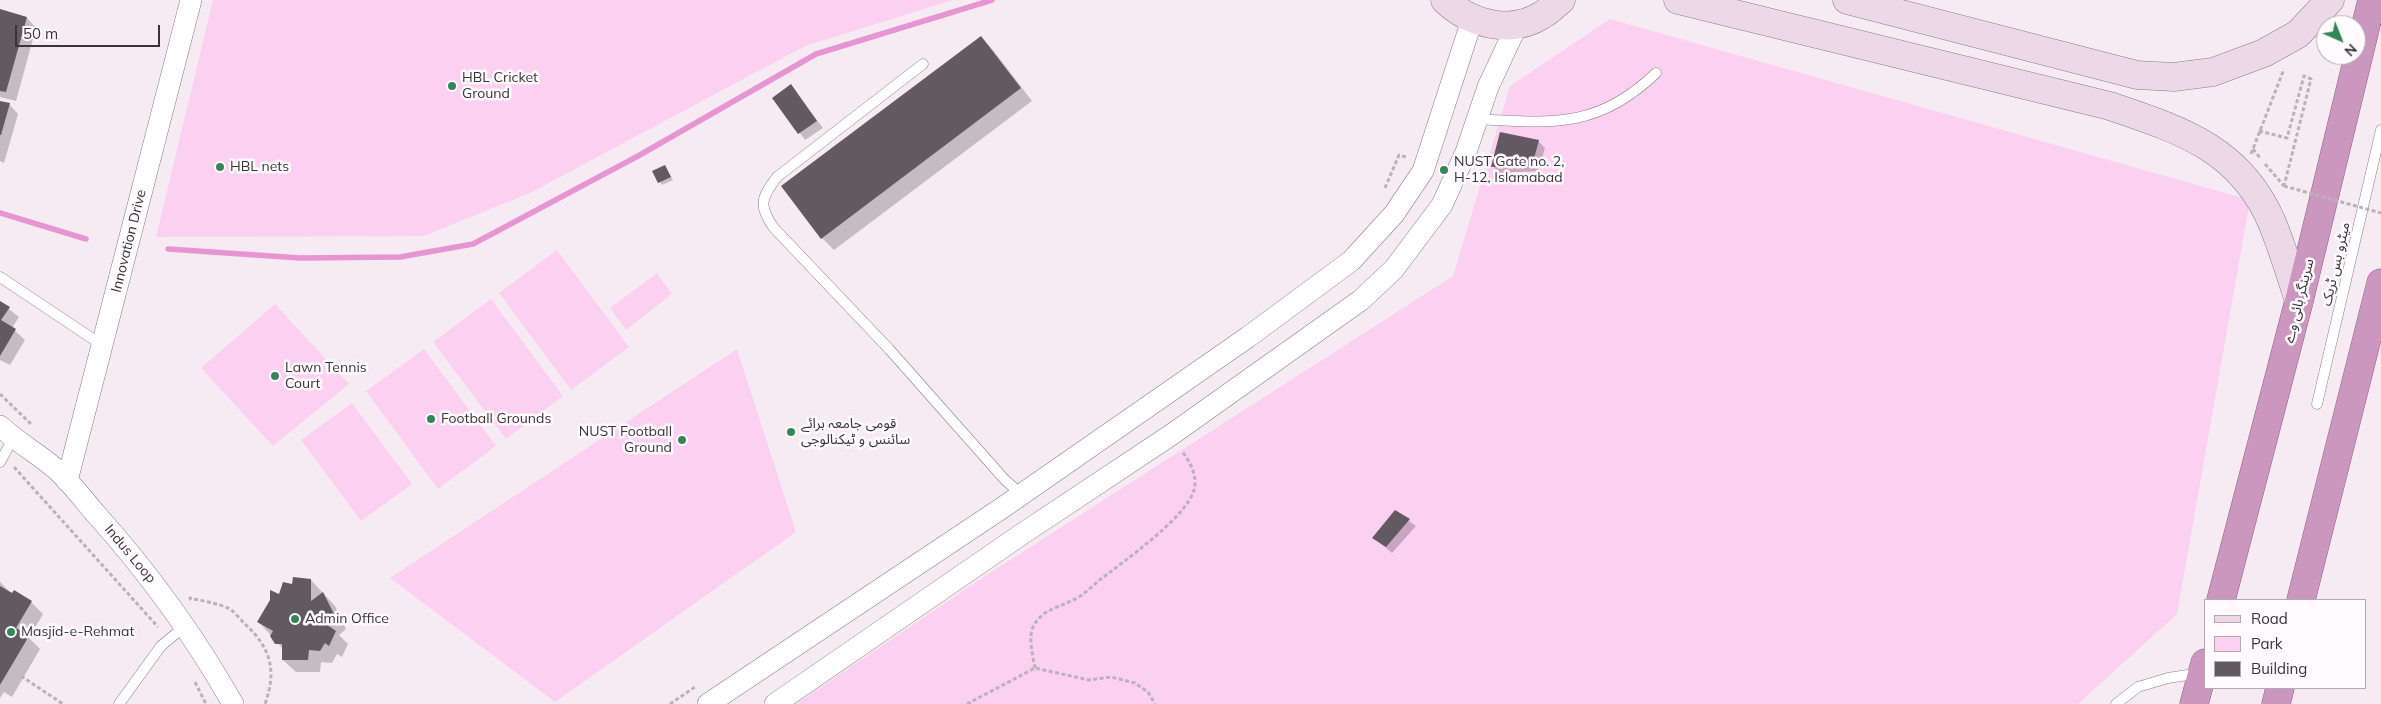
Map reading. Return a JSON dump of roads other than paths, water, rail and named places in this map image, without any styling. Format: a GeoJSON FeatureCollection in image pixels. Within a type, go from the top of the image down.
{"type":"FeatureCollection","features":[{"type":"Feature","properties":{"kind":"highway","name":"سرینگر ہائی وے"},"geometry":{"type":"LineString","coordinates":[[2221,599],[2299,301],[2372,0]]}},
{"type":"Feature","properties":{"kind":"highway"},"geometry":{"type":"LineString","coordinates":[[2302,599],[2381,283]]}},
{"type":"Feature","properties":{"kind":"highway"},"geometry":{"type":"LineString","coordinates":[[2194,704],[2203,668]]}},
{"type":"Feature","properties":{"kind":"highway"},"geometry":{"type":"LineString","coordinates":[[2276,704],[2280,689]]}},
{"type":"Feature","properties":{"kind":"main road"},"geometry":{"type":"LineString","coordinates":[[1445,0],[1455,10],[1472,20],[1494,25],[1517,25],[1541,16],[1561,0]]}},
{"type":"Feature","properties":{"kind":"main road"},"geometry":{"type":"LineString","coordinates":[[1678,0],[2110,106],[2174,128],[2200,141],[2223,157],[2242,175],[2262,204],[2273,225],[2299,301]]}},
{"type":"Feature","properties":{"kind":"main road"},"geometry":{"type":"LineString","coordinates":[[1848,0],[2137,76],[2174,77],[2213,72],[2264,53],[2298,34],[2330,0]]}},
{"type":"Feature","properties":{"kind":"street","name":"Innovation Drive"},"geometry":{"type":"LineString","coordinates":[[67,481],[191,0]]}},
{"type":"Feature","properties":{"kind":"street"},"geometry":{"type":"LineString","coordinates":[[708,704],[1002,508],[1248,337],[1351,261],[1394,214],[1414,186],[1426,163],[1472,20]]}},
{"type":"Feature","properties":{"kind":"street"},"geometry":{"type":"LineString","coordinates":[[776,704],[1022,534],[1171,435],[1361,300],[1394,270],[1442,205],[1466,152],[1488,86],[1517,25]]}},
{"type":"Feature","properties":{"kind":"street","name":"Indus Loop"},"geometry":{"type":"LineString","coordinates":[[4,446],[58,471],[67,481],[143,568],[177,633],[233,704]]}},
{"type":"Feature","properties":{"kind":"street"},"geometry":{"type":"LineString","coordinates":[[1002,508],[1022,534]]}},
{"type":"Feature","properties":{"kind":"lane"},"geometry":{"type":"LineString","coordinates":[[922,64],[777,177],[767,190],[763,202],[764,214],[774,228],[889,348],[1005,480],[1021,494]]}},
{"type":"Feature","properties":{"kind":"lane"},"geometry":{"type":"LineString","coordinates":[[1477,118],[1532,122],[1582,118],[1614,106],[1636,92],[1656,73]]}},
{"type":"Feature","properties":{"kind":"lane","name":"میٹرو بس ٹریک"},"geometry":{"type":"LineString","coordinates":[[2317,404],[2381,130]]}},
{"type":"Feature","properties":{"kind":"lane"},"geometry":{"type":"LineString","coordinates":[[0,277],[102,345]]}},
{"type":"Feature","properties":{"kind":"lane"},"geometry":{"type":"LineString","coordinates":[[119,704],[161,646],[177,633]]}},
{"type":"Feature","properties":{"kind":"lane"},"geometry":{"type":"LineString","coordinates":[[2116,704],[2138,687],[2203,668]]}},
{"type":"Feature","properties":{"kind":"waterway"},"geometry":{"type":"LineString","coordinates":[[168,249],[300,258],[400,257],[473,244],[638,156],[816,54],[992,0]]}},
{"type":"Feature","properties":{"kind":"waterway"},"geometry":{"type":"LineString","coordinates":[[0,213],[86,239]]}},
{"type":"Feature","properties":{"kind":"place","name":"HBL Cricket Ground"},"geometry":{"type":"Point","coordinates":[452,86]}},
{"type":"Feature","properties":{"kind":"place","name":"HBL nets"},"geometry":{"type":"Point","coordinates":[220,167]}},
{"type":"Feature","properties":{"kind":"place","name":"NUST Gate no. 2, H-12, Islamabad"},"geometry":{"type":"Point","coordinates":[1444,170]}},
{"type":"Feature","properties":{"kind":"place","name":"Lawn Tennis Court"},"geometry":{"type":"Point","coordinates":[275,376]}},
{"type":"Feature","properties":{"kind":"place","name":"Football Grounds"},"geometry":{"type":"Point","coordinates":[431,419]}},
{"type":"Feature","properties":{"kind":"place","name":"قومی جامعہ برائے سائنس و ٹیکنالوجی"},"geometry":{"type":"Point","coordinates":[791,432]}},
{"type":"Feature","properties":{"kind":"place","name":"NUST Football Ground"},"geometry":{"type":"Point","coordinates":[682,440]}},
{"type":"Feature","properties":{"kind":"place","name":"Admin Office"},"geometry":{"type":"Point","coordinates":[295,619]}},
{"type":"Feature","properties":{"kind":"place","name":"Masjid-e-Rehmat"},"geometry":{"type":"Point","coordinates":[11,632]}}]}
